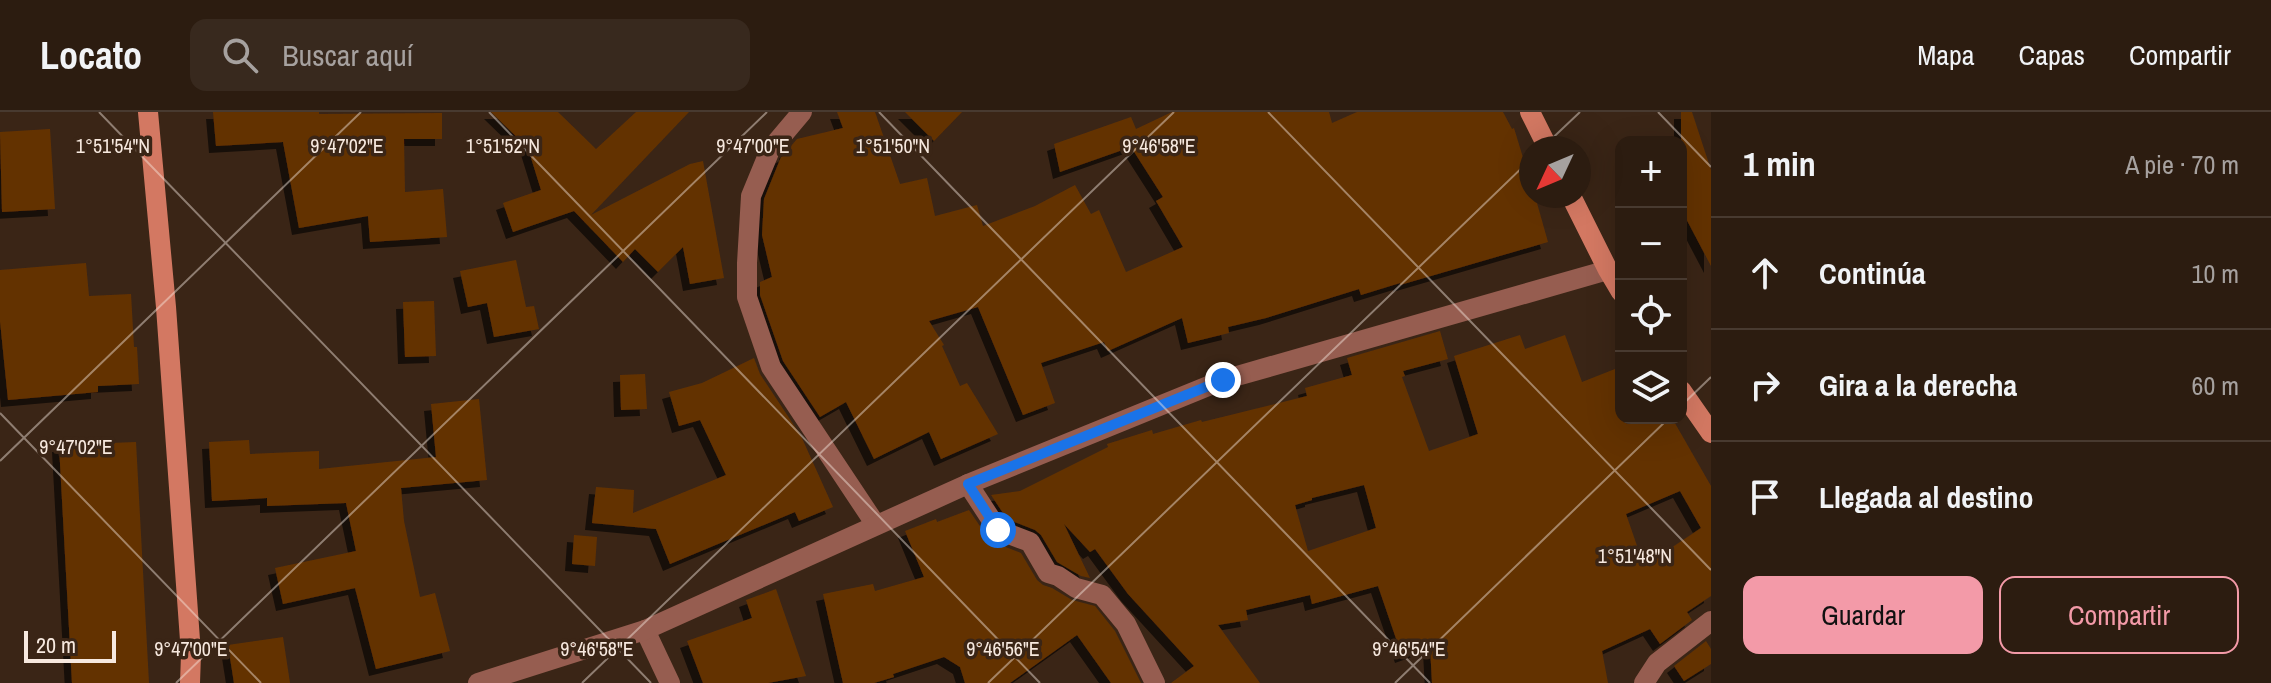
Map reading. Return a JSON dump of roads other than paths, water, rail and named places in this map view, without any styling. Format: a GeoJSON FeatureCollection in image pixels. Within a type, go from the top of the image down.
{"type":"FeatureCollection","features":[{"type":"Feature","properties":{"kind":"street"},"geometry":{"type":"LineString","coordinates":[[148,112],[166,307],[191,654],[190,683]]}},
{"type":"Feature","properties":{"kind":"street"},"geometry":{"type":"LineString","coordinates":[[802,112],[770,150],[751,196],[747,297],[771,367],[876,525]]}},
{"type":"Feature","properties":{"kind":"street"},"geometry":{"type":"LineString","coordinates":[[1530,112],[1542,136]]}},
{"type":"Feature","properties":{"kind":"street"},"geometry":{"type":"LineString","coordinates":[[1577,208],[1615,282]]}},
{"type":"Feature","properties":{"kind":"street"},"geometry":{"type":"LineString","coordinates":[[478,683],[645,630],[968,484],[1223,380],[1608,270]]}},
{"type":"Feature","properties":{"kind":"street"},"geometry":{"type":"LineString","coordinates":[[1687,399],[1711,433]]}},
{"type":"Feature","properties":{"kind":"street"},"geometry":{"type":"LineString","coordinates":[[968,484],[998,530],[1030,542],[1048,573],[1076,588],[1102,595],[1126,624],[1155,683]]}},
{"type":"Feature","properties":{"kind":"street"},"geometry":{"type":"LineString","coordinates":[[1644,683],[1657,663],[1711,621]]}},
{"type":"Feature","properties":{"kind":"street"},"geometry":{"type":"LineString","coordinates":[[645,630],[670,683]]}}]}
